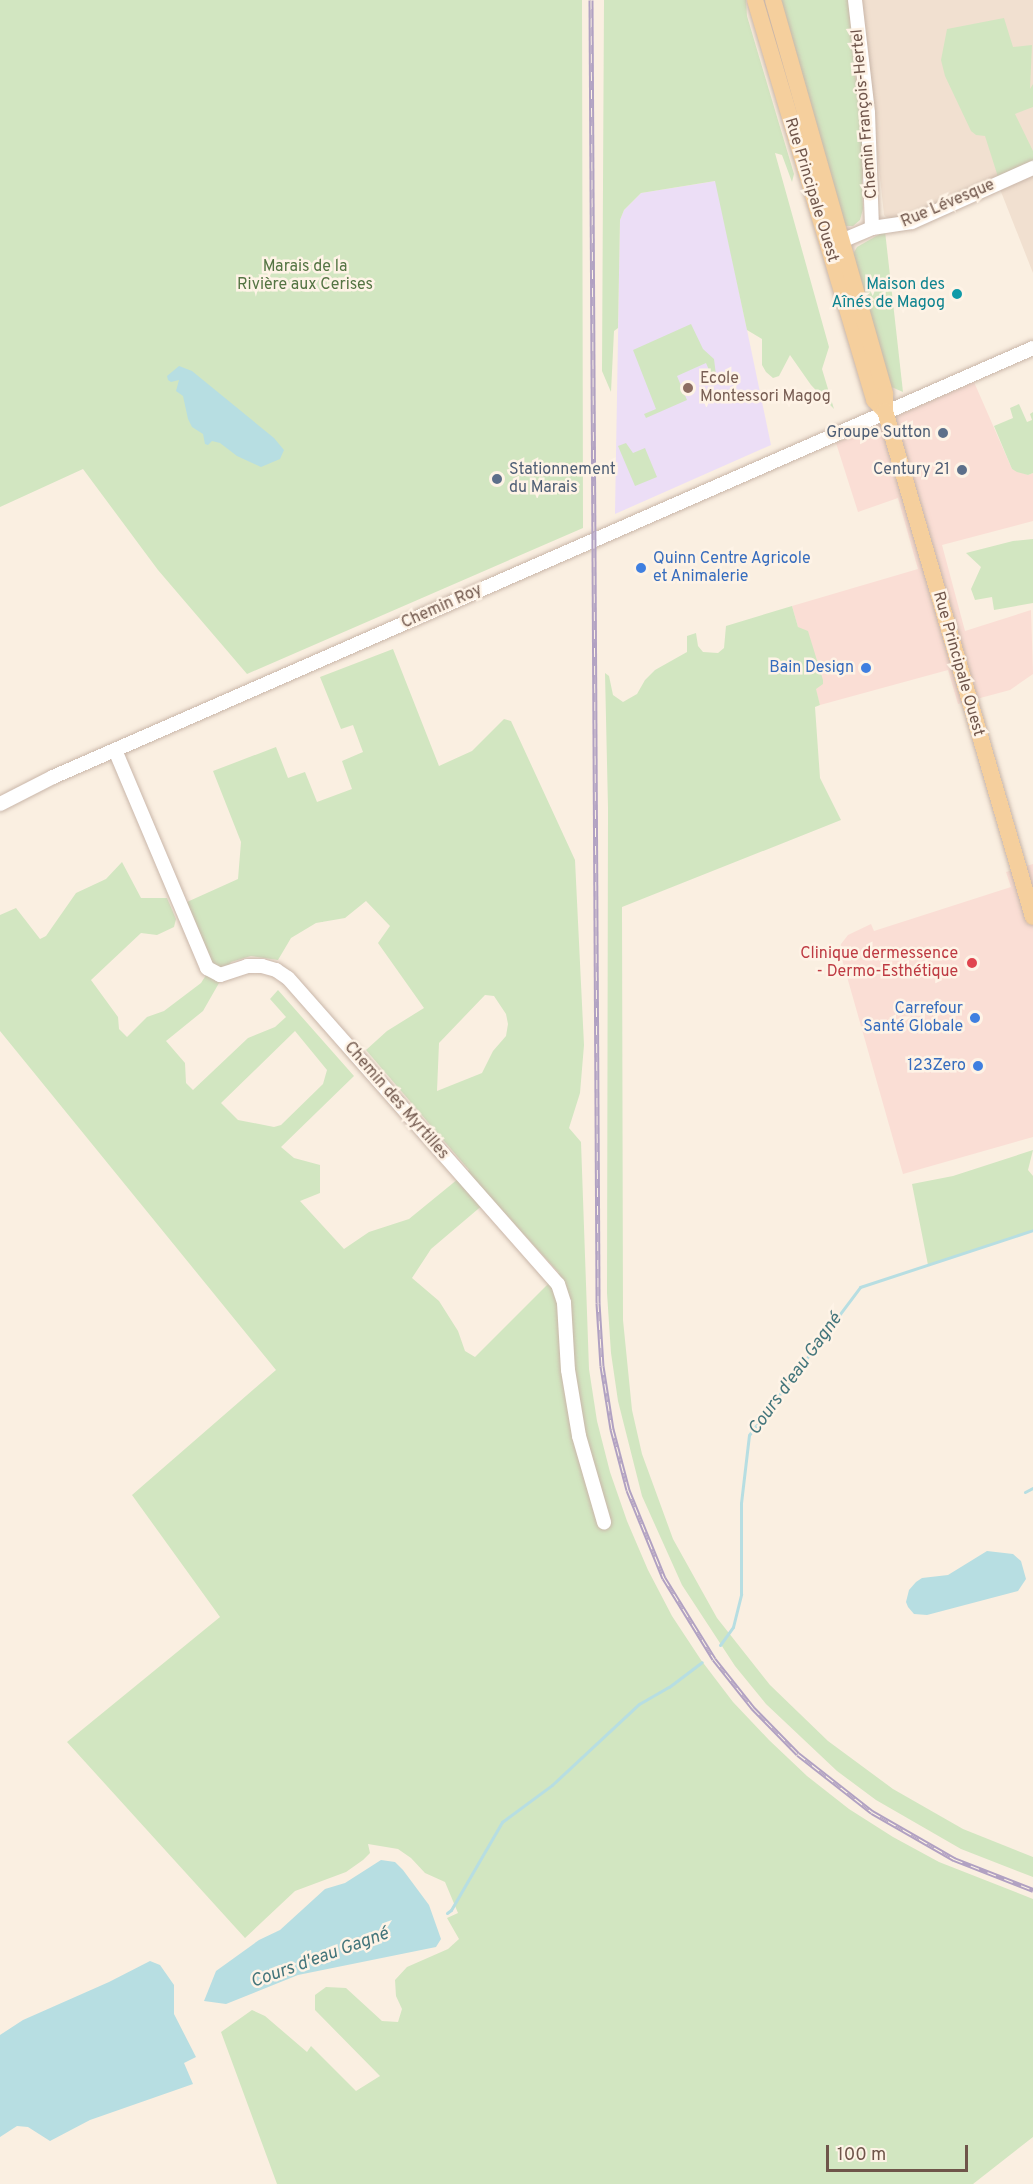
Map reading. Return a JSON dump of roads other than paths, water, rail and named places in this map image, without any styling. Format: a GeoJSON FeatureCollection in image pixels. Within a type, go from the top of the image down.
{"type":"FeatureCollection","features":[{"type":"Feature","properties":{"kind":"main road","name":"Rue Principale Ouest"},"geometry":{"type":"LineString","coordinates":[[755,0],[835,244]]}},
{"type":"Feature","properties":{"kind":"main road","name":"Rue Principale Ouest"},"geometry":{"type":"LineString","coordinates":[[773,0],[874,400],[885,411],[1033,917]]}},
{"type":"Feature","properties":{"kind":"street","name":"Chemin François-Hertel"},"geometry":{"type":"LineString","coordinates":[[855,0],[868,112],[872,228]]}},
{"type":"Feature","properties":{"kind":"street","name":"Rue Lévesque"},"geometry":{"type":"LineString","coordinates":[[835,244],[872,228],[912,222],[1033,168]]}},
{"type":"Feature","properties":{"kind":"street","name":"Chemin Roy"},"geometry":{"type":"LineString","coordinates":[[0,804],[53,777],[1033,348]]}},
{"type":"Feature","properties":{"kind":"street","name":"Chemin des Myrtilles"},"geometry":{"type":"LineString","coordinates":[[115,750],[207,968],[220,975],[247,966],[262,966],[276,970],[288,978],[558,1284],[564,1303],[568,1370],[579,1436],[604,1522]]}},
{"type":"Feature","properties":{"kind":"water"},"geometry":{"type":"Polygon","coordinates":[[[179,366],[192,371],[274,438],[284,450],[280,459],[261,467],[237,456],[220,443],[212,441],[208,445],[205,444],[203,434],[192,427],[188,419],[183,396],[176,391],[179,380],[171,382],[168,380],[167,376],[179,366]]]}},
{"type":"Feature","properties":{"kind":"water"},"geometry":{"type":"Polygon","coordinates":[[[987,1551],[1013,1554],[1021,1561],[1026,1579],[1018,1591],[927,1615],[914,1614],[908,1607],[906,1602],[909,1590],[916,1582],[922,1578],[948,1575],[987,1551]]]}},
{"type":"Feature","properties":{"kind":"water"},"geometry":{"type":"Polygon","coordinates":[[[381,1860],[395,1862],[429,1905],[441,1939],[436,1947],[298,1975],[226,2004],[204,2001],[216,1971],[259,1940],[280,1930],[325,1889],[345,1883],[381,1860]]]}},
{"type":"Feature","properties":{"kind":"water"},"geometry":{"type":"Polygon","coordinates":[[[150,1961],[160,1965],[174,1985],[174,2014],[196,2057],[184,2063],[193,2084],[90,2120],[50,2141],[28,2127],[17,2126],[0,2137],[0,2035],[23,2020],[150,1961]]]}},
{"type":"Feature","properties":{"kind":"waterway","name":"Cours d'eau Gagné"},"geometry":{"type":"LineString","coordinates":[[720,1645],[733,1627],[741,1594],[741,1503],[749,1435],[860,1287],[1033,1230]]}},
{"type":"Feature","properties":{"kind":"waterway"},"geometry":{"type":"LineString","coordinates":[[1025,1492],[1033,1488]]}},
{"type":"Feature","properties":{"kind":"waterway","name":"Cours d'eau Gagné"},"geometry":{"type":"LineString","coordinates":[[447,1913],[451,1910],[502,1822],[552,1785],[639,1704],[669,1687],[702,1662]]}},
{"type":"Feature","properties":{"kind":"railway"},"geometry":{"type":"LineString","coordinates":[[591,0],[598,1303],[602,1366],[612,1429],[628,1490],[664,1578],[714,1659],[753,1708],[798,1754],[872,1812],[954,1859],[1033,1890]]}},
{"type":"Feature","properties":{"kind":"place","name":"Maison des Aînés de Magog"},"geometry":{"type":"Point","coordinates":[957,294]}},
{"type":"Feature","properties":{"kind":"place","name":"Ecole Montessori Magog"},"geometry":{"type":"Point","coordinates":[688,388]}},
{"type":"Feature","properties":{"kind":"place","name":"Groupe Sutton"},"geometry":{"type":"Point","coordinates":[943,433]}},
{"type":"Feature","properties":{"kind":"place","name":"Century 21"},"geometry":{"type":"Point","coordinates":[962,470]}},
{"type":"Feature","properties":{"kind":"place","name":"Stationnement du Marais"},"geometry":{"type":"Point","coordinates":[497,479]}},
{"type":"Feature","properties":{"kind":"place","name":"Quinn Centre Agricole et Animalerie"},"geometry":{"type":"Point","coordinates":[641,568]}},
{"type":"Feature","properties":{"kind":"place","name":"Bain Design"},"geometry":{"type":"Point","coordinates":[866,668]}},
{"type":"Feature","properties":{"kind":"place","name":"Clinique dermessence - Dermo-Esthétique"},"geometry":{"type":"Point","coordinates":[972,963]}},
{"type":"Feature","properties":{"kind":"place","name":"Carrefour Santé Globale"},"geometry":{"type":"Point","coordinates":[975,1018]}},
{"type":"Feature","properties":{"kind":"place","name":"123Zero"},"geometry":{"type":"Point","coordinates":[978,1066]}},
{"type":"Feature","properties":{"kind":"park label","name":"Marais de la Rivière aux Cerises"},"geometry":{"type":"Point","coordinates":[305,276]}}]}
